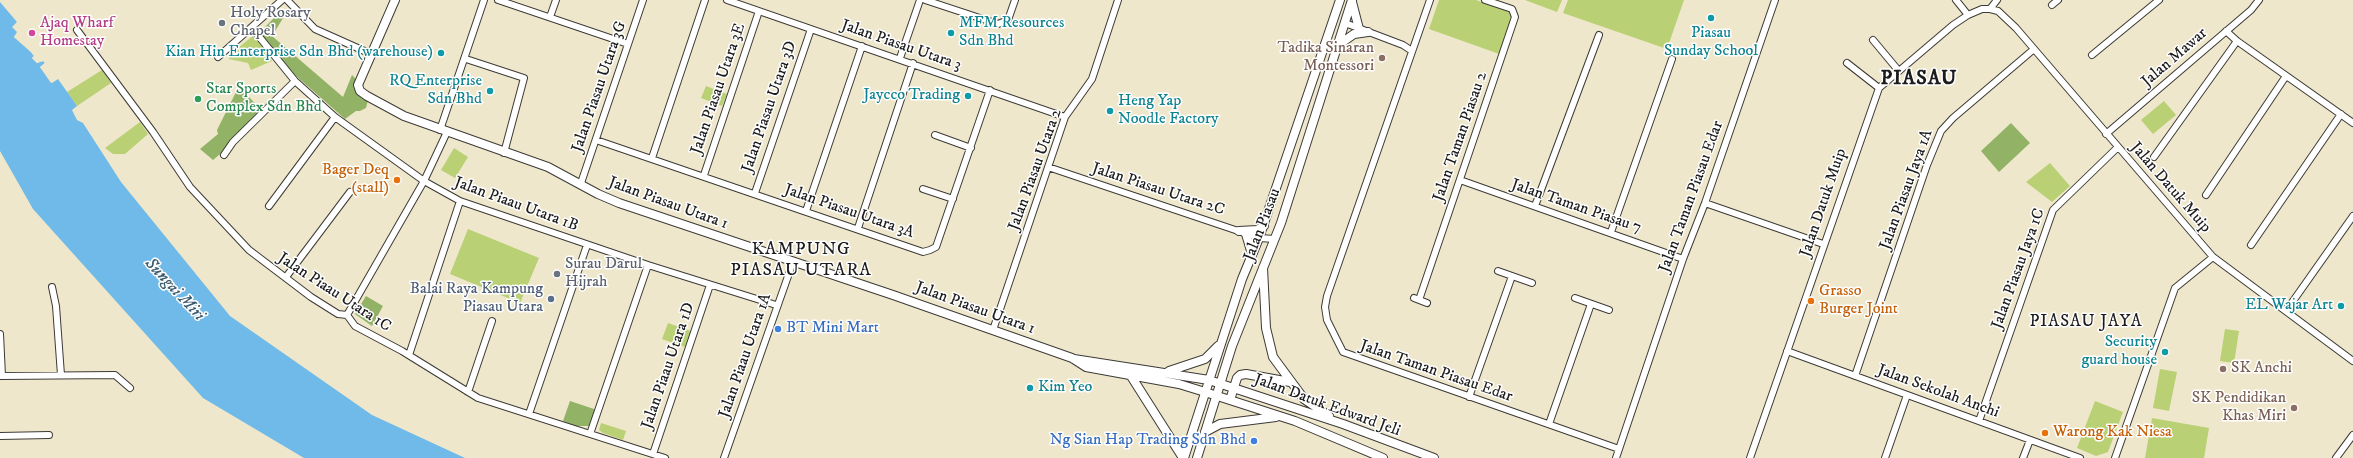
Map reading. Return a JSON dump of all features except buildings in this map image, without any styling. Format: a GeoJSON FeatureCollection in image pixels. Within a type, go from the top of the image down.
{"type":"FeatureCollection","features":[{"type":"Feature","properties":{"kind":"street"},"geometry":{"type":"LineString","coordinates":[[218,57],[282,0]]}},
{"type":"Feature","properties":{"kind":"street"},"geometry":{"type":"LineString","coordinates":[[287,0],[308,24],[315,29],[371,54],[395,0]]}},
{"type":"Feature","properties":{"kind":"street"},"geometry":{"type":"LineString","coordinates":[[347,315],[424,181],[444,131],[484,0]]}},
{"type":"Feature","properties":{"kind":"street"},"geometry":{"type":"LineString","coordinates":[[498,0],[628,44]]}},
{"type":"Feature","properties":{"kind":"street"},"geometry":{"type":"LineString","coordinates":[[550,17],[556,0]]}},
{"type":"Feature","properties":{"kind":"street","name":"Jalan Piasau Utara 3G"},"geometry":{"type":"LineString","coordinates":[[581,183],[643,0]]}},
{"type":"Feature","properties":{"kind":"street"},"geometry":{"type":"LineString","coordinates":[[652,158],[705,0]]}},
{"type":"Feature","properties":{"kind":"street","name":"Jalan Piasau Utara 3"},"geometry":{"type":"LineString","coordinates":[[727,0],[900,58],[1066,117]]}},
{"type":"Feature","properties":{"kind":"street"},"geometry":{"type":"LineString","coordinates":[[900,58],[920,0]]}},
{"type":"Feature","properties":{"kind":"street"},"geometry":{"type":"LineString","coordinates":[[925,0],[998,24],[1008,20],[1015,0]]}},
{"type":"Feature","properties":{"kind":"street","name":"Jalan Piasau Utara 2"},"geometry":{"type":"LineString","coordinates":[[993,330],[1066,117],[1092,79],[1118,0]]}},
{"type":"Feature","properties":{"kind":"street"},"geometry":{"type":"LineString","coordinates":[[1352,0],[1359,29]]}},
{"type":"Feature","properties":{"kind":"street","name":"Jalan Piasau"},"geometry":{"type":"LineString","coordinates":[[1196,458],[1232,346],[1281,223],[1352,0]]}},
{"type":"Feature","properties":{"kind":"street","name":"Jalan Taman Piasau Edar"},"geometry":{"type":"LineString","coordinates":[[1430,0],[1327,296],[1325,307],[1327,320],[1343,352],[1620,449]]}},
{"type":"Feature","properties":{"kind":"street","name":"Jalan Taman Piasau 2"},"geometry":{"type":"LineString","coordinates":[[1427,303],[1416,299],[1460,180],[1515,17],[1512,9],[1485,0]]}},
{"type":"Feature","properties":{"kind":"street","name":"Jalan Taman Piasau Edar"},"geometry":{"type":"LineString","coordinates":[[1616,458],[1683,259],[1705,203],[1774,0]]}},
{"type":"Feature","properties":{"kind":"street"},"geometry":{"type":"LineString","coordinates":[[1956,0],[1968,15]]}},
{"type":"Feature","properties":{"kind":"street"},"geometry":{"type":"LineString","coordinates":[[1990,9],[1997,0]]}},
{"type":"Feature","properties":{"kind":"street"},"geometry":{"type":"LineString","coordinates":[[2052,5],[2058,0]]}},
{"type":"Feature","properties":{"kind":"street"},"geometry":{"type":"LineString","coordinates":[[2092,56],[2159,0]]}},
{"type":"Feature","properties":{"kind":"street","name":"Jalan Mawar"},"geometry":{"type":"LineString","coordinates":[[2106,134],[2226,32],[2251,10],[2259,0]]}},
{"type":"Feature","properties":{"kind":"street","name":"Jalan Piasau"},"geometry":{"type":"LineString","coordinates":[[1259,238],[1339,1]]}},
{"type":"Feature","properties":{"kind":"street","name":"Jalan Datuk Muip"},"geometry":{"type":"LineString","coordinates":[[1750,458],[1878,88],[1898,70],[1968,15],[1982,9],[1990,9],[2006,17],[2213,257],[2353,361]]}},
{"type":"Feature","properties":{"kind":"street","name":"Jalan Piasau Utara 3E"},"geometry":{"type":"LineString","coordinates":[[704,175],[759,11]]}},
{"type":"Feature","properties":{"kind":"street"},"geometry":{"type":"LineString","coordinates":[[1330,29],[1339,24],[1345,23],[1403,45],[1412,51]]}},
{"type":"Feature","properties":{"kind":"street","name":"Jalan Piaau Utara 1B"},"geometry":{"type":"LineString","coordinates":[[252,28],[295,80],[335,117],[424,181],[460,201],[648,265],[776,305]]}},
{"type":"Feature","properties":{"kind":"street","name":"Jalan Piasau Utara 3D"},"geometry":{"type":"LineString","coordinates":[[755,193],[811,29]]}},
{"type":"Feature","properties":{"kind":"street","name":"Jalan Piaau Utara 1C"},"geometry":{"type":"LineString","coordinates":[[77,30],[154,132],[190,187],[249,250],[266,265],[286,277],[311,297],[338,314],[347,315],[355,326],[409,355],[478,398],[665,458]]}},
{"type":"Feature","properties":{"kind":"street"},"geometry":{"type":"LineString","coordinates":[[1337,46],[1354,34],[1368,32]]}},
{"type":"Feature","properties":{"kind":"street"},"geometry":{"type":"LineString","coordinates":[[2226,32],[2353,123]]}},
{"type":"Feature","properties":{"kind":"street"},"geometry":{"type":"LineString","coordinates":[[1535,206],[1599,35]]}},
{"type":"Feature","properties":{"kind":"street"},"geometry":{"type":"LineString","coordinates":[[1873,40],[1898,70]]}},
{"type":"Feature","properties":{"kind":"street"},"geometry":{"type":"LineString","coordinates":[[2154,157],[2237,41]]}},
{"type":"Feature","properties":{"kind":"street"},"geometry":{"type":"LineString","coordinates":[[806,211],[862,46]]}},
{"type":"Feature","properties":{"kind":"street","name":"Jalan Piasau Jaya 1A"},"geometry":{"type":"LineString","coordinates":[[1855,376],[1930,158],[1941,131],[1953,118],[2034,49]]}},
{"type":"Feature","properties":{"kind":"street","name":"Jalan Piasau Utara 1"},"geometry":{"type":"LineString","coordinates":[[371,54],[358,85],[360,91],[404,116],[504,153],[548,167],[581,183],[598,194],[619,202],[993,330],[1072,358],[1086,367],[1179,384],[1206,392]]}},
{"type":"Feature","properties":{"kind":"street"},"geometry":{"type":"LineString","coordinates":[[466,59],[524,78],[504,153]]}},
{"type":"Feature","properties":{"kind":"street"},"geometry":{"type":"LineString","coordinates":[[1611,232],[1672,59]]}},
{"type":"Feature","properties":{"kind":"street"},"geometry":{"type":"LineString","coordinates":[[858,228],[913,63]]}},
{"type":"Feature","properties":{"kind":"street"},"geometry":{"type":"LineString","coordinates":[[1847,63],[1878,88]]}},
{"type":"Feature","properties":{"kind":"street"},"geometry":{"type":"LineString","coordinates":[[2206,195],[2286,76]]}},
{"type":"Feature","properties":{"kind":"street"},"geometry":{"type":"LineString","coordinates":[[224,155],[233,142],[295,80]]}},
{"type":"Feature","properties":{"kind":"street","name":"Jalan Piasau Utara 3A"},"geometry":{"type":"LineString","coordinates":[[596,140],[704,175],[923,252],[936,246],[990,90]]}},
{"type":"Feature","properties":{"kind":"street"},"geometry":{"type":"LineString","coordinates":[[2251,245],[2340,114]]}},
{"type":"Feature","properties":{"kind":"street"},"geometry":{"type":"LineString","coordinates":[[269,206],[335,117]]}},
{"type":"Feature","properties":{"kind":"street"},"geometry":{"type":"LineString","coordinates":[[935,135],[970,148]]}},
{"type":"Feature","properties":{"kind":"street","name":"Jalan Piasau Jaya 1C"},"geometry":{"type":"LineString","coordinates":[[1979,421],[2053,210],[2118,147]]}},
{"type":"Feature","properties":{"kind":"street","name":"Jalan Piasau Utara 2C"},"geometry":{"type":"LineString","coordinates":[[1048,167],[1259,238],[1275,239]]}},
{"type":"Feature","properties":{"kind":"street"},"geometry":{"type":"LineString","coordinates":[[1279,177],[1267,227],[1274,229],[1281,223]]}},
{"type":"Feature","properties":{"kind":"street","name":"Jalan Taman Piasau 7"},"geometry":{"type":"LineString","coordinates":[[1460,180],[1611,232],[1683,259]]}},
{"type":"Feature","properties":{"kind":"street"},"geometry":{"type":"LineString","coordinates":[[923,189],[953,199]]}},
{"type":"Feature","properties":{"kind":"street"},"geometry":{"type":"LineString","coordinates":[[286,277],[350,192]]}},
{"type":"Feature","properties":{"kind":"street"},"geometry":{"type":"LineString","coordinates":[[409,355],[460,201]]}},
{"type":"Feature","properties":{"kind":"street"},"geometry":{"type":"LineString","coordinates":[[1705,203],[1823,244]]}},
{"type":"Feature","properties":{"kind":"street"},"geometry":{"type":"LineString","coordinates":[[2286,311],[2353,216]]}},
{"type":"Feature","properties":{"kind":"street"},"geometry":{"type":"LineString","coordinates":[[1251,258],[1244,233],[1257,230],[1264,226]]}},
{"type":"Feature","properties":{"kind":"street"},"geometry":{"type":"LineString","coordinates":[[1251,258],[1259,238]]}},
{"type":"Feature","properties":{"kind":"street"},"geometry":{"type":"LineString","coordinates":[[529,414],[587,244]]}},
{"type":"Feature","properties":{"kind":"street"},"geometry":{"type":"LineString","coordinates":[[2115,458],[2175,288],[2213,257]]}},
{"type":"Feature","properties":{"kind":"street","name":"Jalan Piasau"},"geometry":{"type":"LineString","coordinates":[[1184,458],[1251,258]]}},
{"type":"Feature","properties":{"kind":"street","name":"Jalan Piaau Utara 1A"},"geometry":{"type":"LineString","coordinates":[[724,458],[776,305],[793,262]]}},
{"type":"Feature","properties":{"kind":"street"},"geometry":{"type":"LineString","coordinates":[[590,434],[648,265]]}},
{"type":"Feature","properties":{"kind":"street"},"geometry":{"type":"LineString","coordinates":[[1263,266],[1266,328],[1272,357],[1290,382],[1312,406],[1343,424]]}},
{"type":"Feature","properties":{"kind":"street"},"geometry":{"type":"LineString","coordinates":[[1498,271],[1532,283]]}},
{"type":"Feature","properties":{"kind":"street"},"geometry":{"type":"LineString","coordinates":[[1469,397],[1512,276]]}},
{"type":"Feature","properties":{"kind":"street","name":"Jalan Piaau Utara 1D"},"geometry":{"type":"LineString","coordinates":[[653,454],[710,285]]}},
{"type":"Feature","properties":{"kind":"street"},"geometry":{"type":"LineString","coordinates":[[52,287],[56,306],[61,375]]}},
{"type":"Feature","properties":{"kind":"street"},"geometry":{"type":"LineString","coordinates":[[1575,298],[1609,310]]}},
{"type":"Feature","properties":{"kind":"street"},"geometry":{"type":"LineString","coordinates":[[1549,424],[1591,304]]}},
{"type":"Feature","properties":{"kind":"street"},"geometry":{"type":"LineString","coordinates":[[468,392],[492,321]]}},
{"type":"Feature","properties":{"kind":"street"},"geometry":{"type":"LineString","coordinates":[[0,334],[1,376],[115,375],[130,388]]}},
{"type":"Feature","properties":{"kind":"street"},"geometry":{"type":"LineString","coordinates":[[1163,372],[1182,368],[1205,359],[1213,353],[1223,340]]}},
{"type":"Feature","properties":{"kind":"street","name":"Jalan Sekolah Anchi"},"geometry":{"type":"LineString","coordinates":[[1786,351],[2080,458]]}},
{"type":"Feature","properties":{"kind":"street","name":"Jalan Piasau Utara 1"},"geometry":{"type":"LineString","coordinates":[[1072,358],[1088,359],[1125,368],[1163,372],[1209,380]]}},
{"type":"Feature","properties":{"kind":"street"},"geometry":{"type":"LineString","coordinates":[[1230,400],[1237,378],[1246,374],[1290,382]]}},
{"type":"Feature","properties":{"kind":"street"},"geometry":{"type":"LineString","coordinates":[[1131,376],[1184,458]]}},
{"type":"Feature","properties":{"kind":"street","name":"Jalan Datuk Edward Jeli"},"geometry":{"type":"LineString","coordinates":[[1209,380],[1343,424],[1434,458]]}},
{"type":"Feature","properties":{"kind":"street","name":"Jalan Datuk Edward Jeli"},"geometry":{"type":"LineString","coordinates":[[1206,392],[1281,416],[1384,458]]}},
{"type":"Feature","properties":{"kind":"street"},"geometry":{"type":"LineString","coordinates":[[1885,458],[1907,395]]}},
{"type":"Feature","properties":{"kind":"street"},"geometry":{"type":"LineString","coordinates":[[1205,432],[1220,424],[1281,416]]}},
{"type":"Feature","properties":{"kind":"street"},"geometry":{"type":"LineString","coordinates":[[0,436],[49,435]]}},
{"type":"Feature","properties":{"kind":"street"},"geometry":{"type":"LineString","coordinates":[[2336,458],[2353,435]]}},
{"type":"Feature","properties":{"kind":"street"},"geometry":{"type":"LineString","coordinates":[[2024,458],[2030,440]]}},
{"type":"Feature","properties":{"kind":"green space"},"geometry":{"type":"Polygon","coordinates":[[[1439,0],[1476,0],[1517,15],[1502,55],[1429,29],[1439,0]]]}},
{"type":"Feature","properties":{"kind":"green space"},"geometry":{"type":"Polygon","coordinates":[[[1525,0],[1562,0],[1557,12],[1525,0]]]}},
{"type":"Feature","properties":{"kind":"green space"},"geometry":{"type":"Polygon","coordinates":[[[1568,0],[1684,0],[1667,49],[1563,13],[1568,0]]]}},
{"type":"Feature","properties":{"kind":"green space"},"geometry":{"type":"Polygon","coordinates":[[[282,10],[285,15],[272,36],[343,97],[352,75],[357,80],[368,100],[366,108],[356,111],[345,119],[295,75],[262,35],[263,29],[282,10]]]}},
{"type":"Feature","properties":{"kind":"green space"},"geometry":{"type":"Polygon","coordinates":[[[254,35],[272,61],[251,70],[248,63],[229,59],[228,56],[254,35]]]}},
{"type":"Feature","properties":{"kind":"green space"},"geometry":{"type":"Polygon","coordinates":[[[102,70],[111,83],[77,106],[67,92],[102,70]]]}},
{"type":"Feature","properties":{"kind":"green space"},"geometry":{"type":"Polygon","coordinates":[[[239,86],[261,110],[213,160],[200,149],[218,134],[217,130],[239,86]]]}},
{"type":"Feature","properties":{"kind":"green space"},"geometry":{"type":"Polygon","coordinates":[[[706,86],[727,94],[722,106],[701,98],[706,86]]]}},
{"type":"Feature","properties":{"kind":"green space"},"geometry":{"type":"Polygon","coordinates":[[[2164,101],[2176,115],[2153,134],[2141,120],[2164,101]]]}},
{"type":"Feature","properties":{"kind":"green space"},"geometry":{"type":"Polygon","coordinates":[[[140,122],[148,134],[125,154],[113,154],[105,148],[140,122]]]}},
{"type":"Feature","properties":{"kind":"green space"},"geometry":{"type":"Polygon","coordinates":[[[2011,123],[2030,143],[1999,172],[1981,151],[2011,123]]]}},
{"type":"Feature","properties":{"kind":"green space"},"geometry":{"type":"Polygon","coordinates":[[[454,148],[468,157],[455,178],[441,170],[454,148]]]}},
{"type":"Feature","properties":{"kind":"green space"},"geometry":{"type":"Polygon","coordinates":[[[2050,163],[2070,186],[2052,202],[2026,182],[2050,163]]]}},
{"type":"Feature","properties":{"kind":"green space"},"geometry":{"type":"Polygon","coordinates":[[[468,229],[539,258],[520,303],[450,274],[468,229]]]}},
{"type":"Feature","properties":{"kind":"green space"},"geometry":{"type":"Polygon","coordinates":[[[366,296],[383,306],[372,326],[355,314],[366,296]]]}},
{"type":"Feature","properties":{"kind":"green space"},"geometry":{"type":"Polygon","coordinates":[[[668,323],[691,331],[685,347],[662,339],[668,323]]]}},
{"type":"Feature","properties":{"kind":"green space"},"geometry":{"type":"Polygon","coordinates":[[[2225,329],[2239,331],[2234,363],[2220,361],[2225,329]]]}},
{"type":"Feature","properties":{"kind":"green space"},"geometry":{"type":"Polygon","coordinates":[[[2160,369],[2177,372],[2169,411],[2153,408],[2160,369]]]}},
{"type":"Feature","properties":{"kind":"green space"},"geometry":{"type":"Polygon","coordinates":[[[570,401],[597,410],[591,426],[576,426],[563,421],[570,401]]]}},
{"type":"Feature","properties":{"kind":"green space"},"geometry":{"type":"Polygon","coordinates":[[[2095,401],[2123,412],[2108,452],[2096,456],[2077,448],[2095,401]]]}},
{"type":"Feature","properties":{"kind":"green space"},"geometry":{"type":"Polygon","coordinates":[[[2152,418],[2209,428],[2204,458],[2145,458],[2152,418]]]}},
{"type":"Feature","properties":{"kind":"green space"},"geometry":{"type":"Polygon","coordinates":[[[601,423],[626,431],[623,440],[603,433],[599,430],[601,423]]]}},
{"type":"Feature","properties":{"kind":"water","name":"Sungai Miri"},"geometry":{"type":"Polygon","coordinates":[[[0,2],[17,22],[13,27],[18,32],[14,37],[31,52],[34,56],[32,58],[37,63],[43,61],[45,63],[40,67],[52,83],[58,79],[77,106],[72,110],[77,120],[83,123],[121,182],[230,316],[372,415],[465,458],[304,458],[203,398],[33,209],[0,151],[0,2]]]}},
{"type":"Feature","properties":{"kind":"pier"},"geometry":{"type":"Polygon","coordinates":[[[17,22],[19,23],[15,27],[20,32],[16,36],[33,50],[37,61],[43,59],[47,62],[43,67],[52,80],[59,77],[51,83],[40,67],[45,63],[43,61],[37,63],[32,58],[34,56],[31,52],[14,37],[17,32],[12,27],[17,22]]]}},
{"type":"Feature","properties":{"kind":"place","name":"Piasau Sunday School"},"geometry":{"type":"Point","coordinates":[1711,18]}},
{"type":"Feature","properties":{"kind":"place","name":"Holy Rosary Chapel"},"geometry":{"type":"Point","coordinates":[222,23]}},
{"type":"Feature","properties":{"kind":"place","name":"Ajaq Wharf Homestay"},"geometry":{"type":"Point","coordinates":[32,33]}},
{"type":"Feature","properties":{"kind":"place","name":"MFM Resources Sdn Bhd"},"geometry":{"type":"Point","coordinates":[951,33]}},
{"type":"Feature","properties":{"kind":"place","name":"Kian Hin Enterprise Sdn Bhd (warehouse)"},"geometry":{"type":"Point","coordinates":[441,53]}},
{"type":"Feature","properties":{"kind":"place","name":"Tadika Sinaran Montessori"},"geometry":{"type":"Point","coordinates":[1382,58]}},
{"type":"Feature","properties":{"kind":"place","name":"RQ Enterprise Sdn Bhd"},"geometry":{"type":"Point","coordinates":[490,91]}},
{"type":"Feature","properties":{"kind":"place","name":"Jaycco Trading"},"geometry":{"type":"Point","coordinates":[968,96]}},
{"type":"Feature","properties":{"kind":"place","name":"Star Sports Complex Sdn Bhd"},"geometry":{"type":"Point","coordinates":[198,99]}},
{"type":"Feature","properties":{"kind":"place","name":"Heng Yap Noodle Factory"},"geometry":{"type":"Point","coordinates":[1110,111]}},
{"type":"Feature","properties":{"kind":"place","name":"Bager Deq (stall)"},"geometry":{"type":"Point","coordinates":[397,180]}},
{"type":"Feature","properties":{"kind":"place","name":"Surau Darul Hijrah"},"geometry":{"type":"Point","coordinates":[557,274]}},
{"type":"Feature","properties":{"kind":"place","name":"Balai Raya Kampung Piasau Utara"},"geometry":{"type":"Point","coordinates":[551,299]}},
{"type":"Feature","properties":{"kind":"place","name":"Grasso Burger Joint"},"geometry":{"type":"Point","coordinates":[1811,301]}},
{"type":"Feature","properties":{"kind":"place","name":"EL Wajar Art"},"geometry":{"type":"Point","coordinates":[2341,306]}},
{"type":"Feature","properties":{"kind":"place","name":"BT Mini Mart"},"geometry":{"type":"Point","coordinates":[778,329]}},
{"type":"Feature","properties":{"kind":"place","name":"Security guard house"},"geometry":{"type":"Point","coordinates":[2165,352]}},
{"type":"Feature","properties":{"kind":"place","name":"SK Anchi"},"geometry":{"type":"Point","coordinates":[2223,369]}},
{"type":"Feature","properties":{"kind":"place","name":"Kim Yeo"},"geometry":{"type":"Point","coordinates":[1030,388]}},
{"type":"Feature","properties":{"kind":"place","name":"SK Pendidikan Khas Miri"},"geometry":{"type":"Point","coordinates":[2294,408]}},
{"type":"Feature","properties":{"kind":"place","name":"Warong Kak Niesa"},"geometry":{"type":"Point","coordinates":[2045,433]}},
{"type":"Feature","properties":{"kind":"place","name":"Ng Sian Hap Trading Sdn Bhd"},"geometry":{"type":"Point","coordinates":[1254,441]}},
{"type":"Feature","properties":{"kind":"district","name":"PIASAU"},"geometry":{"type":"Point","coordinates":[1919,80]}},
{"type":"Feature","properties":{"kind":"district","name":"KAMPUNG PIASAU UTARA"},"geometry":{"type":"Point","coordinates":[801,260]}},
{"type":"Feature","properties":{"kind":"district","name":"PIASAU JAYA"},"geometry":{"type":"Point","coordinates":[2086,322]}}]}
